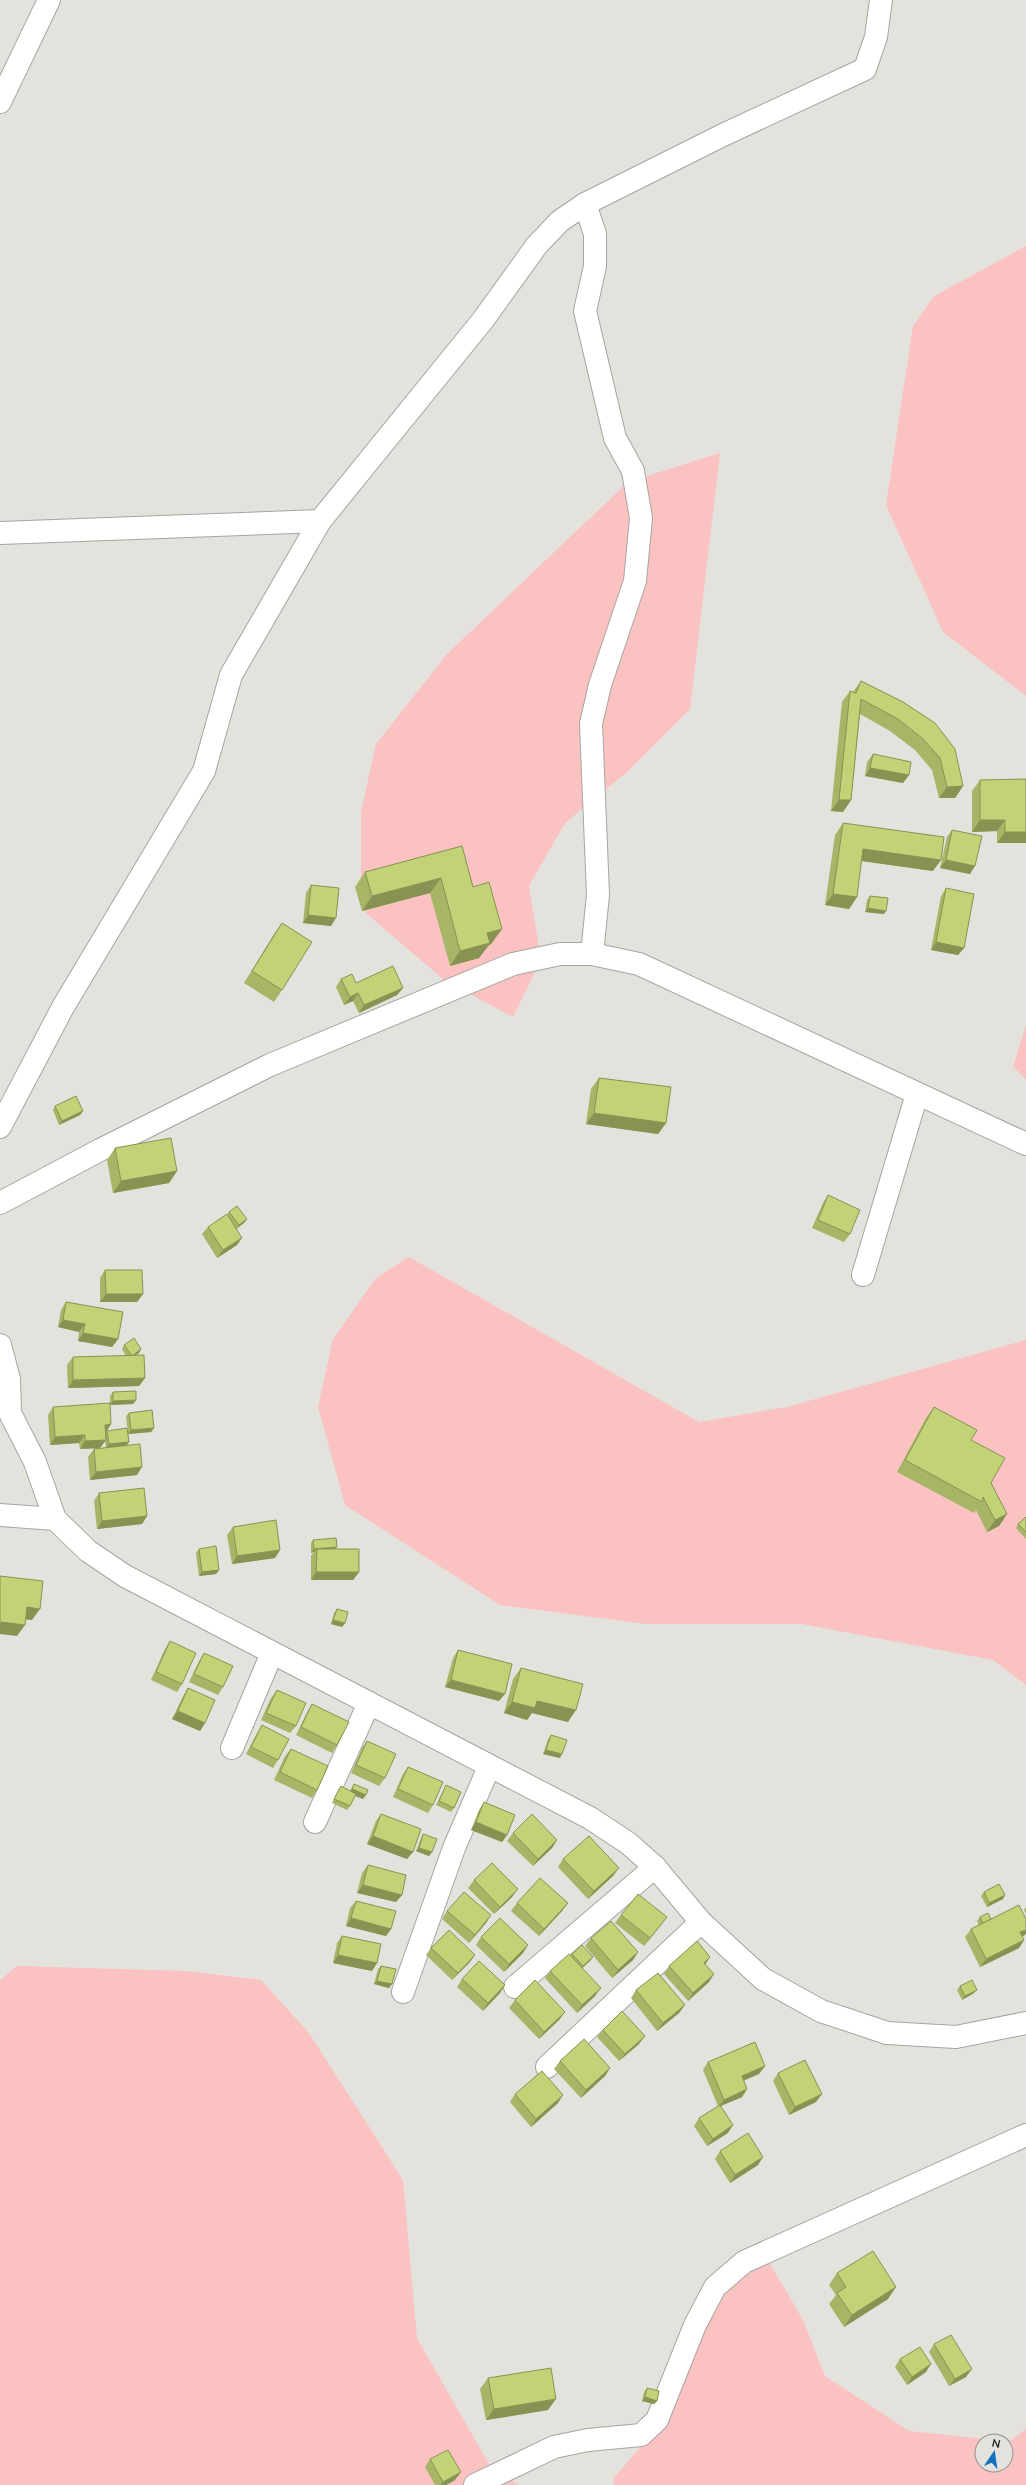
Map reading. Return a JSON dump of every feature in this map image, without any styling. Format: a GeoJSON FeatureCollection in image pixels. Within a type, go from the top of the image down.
{"type":"FeatureCollection","features":[{"type":"Feature","properties":{"kind":"street"},"geometry":{"type":"LineString","coordinates":[[0,102],[49,0]]}},
{"type":"Feature","properties":{"kind":"street"},"geometry":{"type":"LineString","coordinates":[[0,1127],[63,1007],[204,771],[231,675],[320,521],[483,320],[537,245],[560,221],[585,204],[723,135],[865,69],[876,37],[881,0]]}},
{"type":"Feature","properties":{"kind":"street"},"geometry":{"type":"LineString","coordinates":[[585,204],[595,234],[595,266],[585,311],[615,438],[633,471],[641,518],[634,581],[600,685],[591,724],[598,895],[592,954]]}},
{"type":"Feature","properties":{"kind":"street"},"geometry":{"type":"LineString","coordinates":[[0,533],[320,521]]}},
{"type":"Feature","properties":{"kind":"street"},"geometry":{"type":"LineString","coordinates":[[0,1203],[120,1139],[270,1064],[512,964],[560,954],[592,954],[639,964],[774,1025],[917,1094],[1026,1144]]}},
{"type":"Feature","properties":{"kind":"street"},"geometry":{"type":"LineString","coordinates":[[863,1275],[917,1094]]}},
{"type":"Feature","properties":{"kind":"street"},"geometry":{"type":"LineString","coordinates":[[0,1345],[10,1379],[10,1413],[35,1462],[55,1519],[88,1551],[125,1576],[489,1767],[590,1818],[628,1843],[656,1866],[701,1922],[763,1979],[821,2011],[887,2033],[956,2037],[1026,2023]]}},
{"type":"Feature","properties":{"kind":"street"},"geometry":{"type":"LineString","coordinates":[[0,1515],[55,1519]]}},
{"type":"Feature","properties":{"kind":"street"},"geometry":{"type":"LineString","coordinates":[[232,1748],[272,1653]]}},
{"type":"Feature","properties":{"kind":"street"},"geometry":{"type":"LineString","coordinates":[[315,1822],[369,1703]]}},
{"type":"Feature","properties":{"kind":"street"},"geometry":{"type":"LineString","coordinates":[[403,1992],[454,1848],[489,1767]]}},
{"type":"Feature","properties":{"kind":"street"},"geometry":{"type":"LineString","coordinates":[[515,1987],[656,1866]]}},
{"type":"Feature","properties":{"kind":"street"},"geometry":{"type":"LineString","coordinates":[[547,2067],[701,1922]]}},
{"type":"Feature","properties":{"kind":"street"},"geometry":{"type":"LineString","coordinates":[[475,2485],[554,2447],[588,2440],[641,2435],[657,2420],[696,2325],[715,2287],[744,2262],[1026,2135]]}},
{"type":"Feature","properties":{"kind":"shaded area"},"geometry":{"type":"Polygon","coordinates":[[[1026,246],[1026,696],[943,632],[886,505],[913,326],[934,296],[1026,246]]]}},
{"type":"Feature","properties":{"kind":"shaded area"},"geometry":{"type":"Polygon","coordinates":[[[720,453],[690,709],[626,773],[565,823],[529,886],[541,960],[513,1017],[444,980],[366,913],[361,876],[361,812],[376,744],[447,654],[628,482],[720,453]]]}},
{"type":"Feature","properties":{"kind":"shaded area"},"geometry":{"type":"Polygon","coordinates":[[[1026,1025],[1026,1079],[1013,1067],[1026,1025]]]}},
{"type":"Feature","properties":{"kind":"shaded area"},"geometry":{"type":"Polygon","coordinates":[[[409,1257],[699,1422],[787,1407],[1026,1340],[1026,1685],[993,1660],[802,1624],[646,1624],[500,1605],[345,1505],[318,1407],[333,1339],[376,1278],[409,1257]]]}},
{"type":"Feature","properties":{"kind":"shaded area"},"geometry":{"type":"Polygon","coordinates":[[[17,1966],[186,1971],[261,1980],[309,2033],[403,2180],[417,2338],[490,2466],[519,2485],[0,2485],[0,1980],[17,1966]]]}},
{"type":"Feature","properties":{"kind":"shaded area"},"geometry":{"type":"Polygon","coordinates":[[[769,2262],[803,2320],[825,2376],[909,2431],[974,2438],[974,2473],[1014,2473],[1014,2438],[1026,2429],[1026,2485],[614,2485],[613,2479],[659,2426],[706,2323],[731,2284],[769,2262]]]}},
{"type":"Feature","properties":{"kind":"building"},"geometry":{"type":"Polygon","coordinates":[[[861,681],[903,702],[935,723],[955,749],[963,786],[947,787],[940,758],[923,739],[898,719],[861,699],[851,800],[839,800],[850,691],[856,693],[861,681]]]}},
{"type":"Feature","properties":{"kind":"building"},"geometry":{"type":"Polygon","coordinates":[[[873,754],[911,762],[909,775],[870,768],[873,754]]]}},
{"type":"Feature","properties":{"kind":"building"},"geometry":{"type":"Polygon","coordinates":[[[1026,779],[1026,832],[1005,832],[1005,820],[980,820],[980,780],[1026,779]]]}},
{"type":"Feature","properties":{"kind":"building"},"geometry":{"type":"Polygon","coordinates":[[[843,823],[944,837],[941,860],[863,849],[857,897],[833,894],[843,823]]]}},
{"type":"Feature","properties":{"kind":"building"},"geometry":{"type":"Polygon","coordinates":[[[952,830],[982,836],[975,866],[946,860],[952,830]]]}},
{"type":"Feature","properties":{"kind":"building"},"geometry":{"type":"Polygon","coordinates":[[[462,846],[473,887],[489,882],[502,929],[487,933],[490,943],[460,951],[441,878],[372,896],[365,872],[462,846]]]}},
{"type":"Feature","properties":{"kind":"building"},"geometry":{"type":"Polygon","coordinates":[[[311,885],[339,888],[336,918],[308,915],[311,885]]]}},
{"type":"Feature","properties":{"kind":"building"},"geometry":{"type":"Polygon","coordinates":[[[946,888],[974,894],[964,948],[936,942],[946,888]]]}},
{"type":"Feature","properties":{"kind":"building"},"geometry":{"type":"Polygon","coordinates":[[[870,896],[888,898],[886,911],[868,908],[870,896]]]}},
{"type":"Feature","properties":{"kind":"building"},"geometry":{"type":"Polygon","coordinates":[[[282,923],[312,942],[282,990],[252,971],[282,923]]]}},
{"type":"Feature","properties":{"kind":"building"},"geometry":{"type":"Polygon","coordinates":[[[393,966],[403,988],[364,1005],[358,993],[350,997],[341,979],[352,974],[356,983],[393,966]]]}},
{"type":"Feature","properties":{"kind":"building"},"geometry":{"type":"Polygon","coordinates":[[[599,1078],[671,1087],[666,1123],[594,1113],[599,1078]]]}},
{"type":"Feature","properties":{"kind":"building"},"geometry":{"type":"Polygon","coordinates":[[[76,1096],[83,1111],[62,1121],[55,1106],[76,1096]]]}},
{"type":"Feature","properties":{"kind":"building"},"geometry":{"type":"Polygon","coordinates":[[[171,1138],[177,1171],[121,1181],[115,1148],[171,1138]]]}},
{"type":"Feature","properties":{"kind":"building"},"geometry":{"type":"Polygon","coordinates":[[[828,1195],[860,1210],[850,1234],[818,1220],[828,1195]]]}},
{"type":"Feature","properties":{"kind":"building"},"geometry":{"type":"Polygon","coordinates":[[[237,1206],[247,1219],[239,1225],[229,1212],[237,1206]]]}},
{"type":"Feature","properties":{"kind":"building"},"geometry":{"type":"Polygon","coordinates":[[[227,1214],[242,1238],[223,1250],[208,1227],[227,1214]]]}},
{"type":"Feature","properties":{"kind":"building"},"geometry":{"type":"Polygon","coordinates":[[[105,1270],[142,1270],[143,1294],[106,1294],[105,1270]]]}},
{"type":"Feature","properties":{"kind":"building"},"geometry":{"type":"Polygon","coordinates":[[[66,1302],[123,1312],[118,1339],[83,1333],[85,1324],[63,1320],[66,1302]]]}},
{"type":"Feature","properties":{"kind":"building"},"geometry":{"type":"Polygon","coordinates":[[[134,1338],[141,1349],[132,1356],[124,1345],[134,1338]]]}},
{"type":"Feature","properties":{"kind":"building"},"geometry":{"type":"Polygon","coordinates":[[[144,1355],[145,1378],[73,1380],[73,1357],[144,1355]]]}},
{"type":"Feature","properties":{"kind":"building"},"geometry":{"type":"Polygon","coordinates":[[[136,1391],[136,1400],[113,1401],[113,1392],[136,1391]]]}},
{"type":"Feature","properties":{"kind":"building"},"geometry":{"type":"Polygon","coordinates":[[[110,1403],[111,1424],[105,1425],[106,1440],[85,1441],[85,1435],[55,1437],[53,1407],[110,1403]]]}},
{"type":"Feature","properties":{"kind":"building"},"geometry":{"type":"Polygon","coordinates":[[[934,1407],[977,1430],[971,1440],[1005,1458],[991,1483],[1007,1514],[995,1520],[983,1497],[982,1502],[905,1460],[934,1407]]]}},
{"type":"Feature","properties":{"kind":"building"},"geometry":{"type":"Polygon","coordinates":[[[152,1410],[154,1428],[131,1430],[129,1413],[152,1410]]]}},
{"type":"Feature","properties":{"kind":"building"},"geometry":{"type":"Polygon","coordinates":[[[127,1428],[129,1442],[109,1444],[107,1431],[127,1428]]]}},
{"type":"Feature","properties":{"kind":"building"},"geometry":{"type":"Polygon","coordinates":[[[140,1444],[142,1467],[96,1472],[94,1449],[140,1444]]]}},
{"type":"Feature","properties":{"kind":"building"},"geometry":{"type":"Polygon","coordinates":[[[144,1488],[147,1516],[102,1521],[99,1493],[144,1488]]]}},
{"type":"Feature","properties":{"kind":"building"},"geometry":{"type":"Polygon","coordinates":[[[1026,1517],[1026,1532],[1018,1524],[1026,1517]]]}},
{"type":"Feature","properties":{"kind":"building"},"geometry":{"type":"Polygon","coordinates":[[[276,1520],[280,1550],[237,1556],[233,1527],[276,1520]]]}},
{"type":"Feature","properties":{"kind":"building"},"geometry":{"type":"Polygon","coordinates":[[[336,1538],[337,1547],[314,1549],[313,1540],[336,1538]]]}},
{"type":"Feature","properties":{"kind":"building"},"geometry":{"type":"Polygon","coordinates":[[[216,1546],[219,1570],[202,1572],[199,1549],[216,1546]]]}},
{"type":"Feature","properties":{"kind":"building"},"geometry":{"type":"Polygon","coordinates":[[[317,1549],[359,1549],[359,1572],[316,1572],[317,1549]]]}},
{"type":"Feature","properties":{"kind":"building"},"geometry":{"type":"Polygon","coordinates":[[[0,1576],[43,1581],[40,1609],[27,1607],[25,1625],[1,1622],[0,1631],[0,1576]]]}},
{"type":"Feature","properties":{"kind":"building"},"geometry":{"type":"Polygon","coordinates":[[[337,1609],[348,1612],[345,1623],[333,1620],[337,1609]]]}},
{"type":"Feature","properties":{"kind":"building"},"geometry":{"type":"Polygon","coordinates":[[[170,1641],[196,1653],[182,1684],[156,1672],[170,1641]]]}},
{"type":"Feature","properties":{"kind":"building"},"geometry":{"type":"Polygon","coordinates":[[[458,1650],[512,1664],[505,1694],[451,1680],[458,1650]]]}},
{"type":"Feature","properties":{"kind":"building"},"geometry":{"type":"Polygon","coordinates":[[[204,1653],[233,1666],[223,1687],[194,1674],[204,1653]]]}},
{"type":"Feature","properties":{"kind":"building"},"geometry":{"type":"Polygon","coordinates":[[[521,1668],[583,1684],[576,1710],[537,1701],[535,1708],[512,1702],[521,1668]]]}},
{"type":"Feature","properties":{"kind":"building"},"geometry":{"type":"Polygon","coordinates":[[[188,1688],[215,1700],[205,1723],[178,1711],[188,1688]]]}},
{"type":"Feature","properties":{"kind":"building"},"geometry":{"type":"Polygon","coordinates":[[[277,1690],[306,1703],[296,1726],[266,1713],[277,1690]]]}},
{"type":"Feature","properties":{"kind":"building"},"geometry":{"type":"Polygon","coordinates":[[[312,1704],[349,1722],[337,1745],[301,1727],[312,1704]]]}},
{"type":"Feature","properties":{"kind":"building"},"geometry":{"type":"Polygon","coordinates":[[[262,1725],[289,1739],[278,1760],[251,1747],[262,1725]]]}},
{"type":"Feature","properties":{"kind":"building"},"geometry":{"type":"Polygon","coordinates":[[[551,1735],[567,1740],[562,1754],[546,1750],[551,1735]]]}},
{"type":"Feature","properties":{"kind":"building"},"geometry":{"type":"Polygon","coordinates":[[[367,1741],[396,1754],[385,1778],[356,1765],[367,1741]]]}},
{"type":"Feature","properties":{"kind":"building"},"geometry":{"type":"Polygon","coordinates":[[[291,1749],[328,1766],[317,1790],[280,1772],[291,1749]]]}},
{"type":"Feature","properties":{"kind":"building"},"geometry":{"type":"Polygon","coordinates":[[[408,1767],[443,1782],[433,1805],[398,1789],[408,1767]]]}},
{"type":"Feature","properties":{"kind":"building"},"geometry":{"type":"Polygon","coordinates":[[[354,1784],[368,1790],[366,1795],[352,1789],[354,1784]]]}},
{"type":"Feature","properties":{"kind":"building"},"geometry":{"type":"Polygon","coordinates":[[[446,1785],[461,1792],[454,1808],[439,1801],[446,1785]]]}},
{"type":"Feature","properties":{"kind":"building"},"geometry":{"type":"Polygon","coordinates":[[[341,1786],[356,1794],[350,1806],[334,1799],[341,1786]]]}},
{"type":"Feature","properties":{"kind":"building"},"geometry":{"type":"Polygon","coordinates":[[[484,1802],[515,1815],[507,1835],[476,1822],[484,1802]]]}},
{"type":"Feature","properties":{"kind":"building"},"geometry":{"type":"Polygon","coordinates":[[[381,1814],[421,1829],[413,1852],[373,1836],[381,1814]]]}},
{"type":"Feature","properties":{"kind":"building"},"geometry":{"type":"Polygon","coordinates":[[[532,1814],[557,1840],[538,1859],[513,1833],[532,1814]]]}},
{"type":"Feature","properties":{"kind":"building"},"geometry":{"type":"Polygon","coordinates":[[[423,1834],[437,1839],[432,1852],[419,1848],[423,1834]]]}},
{"type":"Feature","properties":{"kind":"building"},"geometry":{"type":"Polygon","coordinates":[[[589,1836],[619,1868],[594,1891],[563,1859],[589,1836]]]}},
{"type":"Feature","properties":{"kind":"building"},"geometry":{"type":"Polygon","coordinates":[[[492,1863],[518,1889],[500,1907],[474,1880],[492,1863]]]}},
{"type":"Feature","properties":{"kind":"building"},"geometry":{"type":"Polygon","coordinates":[[[368,1865],[406,1875],[402,1895],[363,1885],[368,1865]]]}},
{"type":"Feature","properties":{"kind":"building"},"geometry":{"type":"Polygon","coordinates":[[[540,1878],[568,1903],[544,1929],[517,1903],[540,1878]]]}},
{"type":"Feature","properties":{"kind":"building"},"geometry":{"type":"Polygon","coordinates":[[[999,1884],[1005,1895],[989,1903],[984,1892],[999,1884]]]}},
{"type":"Feature","properties":{"kind":"building"},"geometry":{"type":"Polygon","coordinates":[[[464,1892],[491,1915],[475,1935],[447,1911],[464,1892]]]}},
{"type":"Feature","properties":{"kind":"building"},"geometry":{"type":"Polygon","coordinates":[[[638,1894],[667,1917],[650,1938],[621,1915],[638,1894]]]}},
{"type":"Feature","properties":{"kind":"building"},"geometry":{"type":"Polygon","coordinates":[[[356,1901],[396,1911],[391,1929],[351,1918],[356,1901]]]}},
{"type":"Feature","properties":{"kind":"building"},"geometry":{"type":"Polygon","coordinates":[[[1019,1905],[1026,1919],[1026,1930],[1020,1932],[1024,1940],[986,1959],[971,1929],[1019,1905]]]}},
{"type":"Feature","properties":{"kind":"building"},"geometry":{"type":"Polygon","coordinates":[[[988,1913],[991,1919],[983,1923],[980,1917],[988,1913]]]}},
{"type":"Feature","properties":{"kind":"building"},"geometry":{"type":"Polygon","coordinates":[[[500,1918],[528,1945],[509,1964],[481,1937],[500,1918]]]}},
{"type":"Feature","properties":{"kind":"building"},"geometry":{"type":"Polygon","coordinates":[[[611,1921],[638,1952],[618,1970],[591,1938],[611,1921]]]}},
{"type":"Feature","properties":{"kind":"building"},"geometry":{"type":"Polygon","coordinates":[[[449,1930],[475,1955],[458,1973],[431,1948],[449,1930]]]}},
{"type":"Feature","properties":{"kind":"building"},"geometry":{"type":"Polygon","coordinates":[[[342,1936],[381,1944],[377,1963],[338,1955],[342,1936]]]}},
{"type":"Feature","properties":{"kind":"building"},"geometry":{"type":"Polygon","coordinates":[[[697,1941],[710,1957],[704,1963],[714,1974],[693,1993],[669,1966],[697,1941]]]}},
{"type":"Feature","properties":{"kind":"building"},"geometry":{"type":"Polygon","coordinates":[[[582,1945],[593,1957],[583,1966],[572,1954],[582,1945]]]}},
{"type":"Feature","properties":{"kind":"building"},"geometry":{"type":"Polygon","coordinates":[[[569,1954],[601,1988],[582,2005],[550,1971],[569,1954]]]}},
{"type":"Feature","properties":{"kind":"building"},"geometry":{"type":"Polygon","coordinates":[[[479,1961],[505,1985],[488,2003],[462,1979],[479,1961]]]}},
{"type":"Feature","properties":{"kind":"building"},"geometry":{"type":"Polygon","coordinates":[[[381,1966],[396,1969],[392,1984],[377,1981],[381,1966]]]}},
{"type":"Feature","properties":{"kind":"building"},"geometry":{"type":"Polygon","coordinates":[[[658,1973],[685,2005],[663,2023],[636,1990],[658,1973]]]}},
{"type":"Feature","properties":{"kind":"building"},"geometry":{"type":"Polygon","coordinates":[[[535,1980],[565,2012],[544,2032],[515,2000],[535,1980]]]}},
{"type":"Feature","properties":{"kind":"building"},"geometry":{"type":"Polygon","coordinates":[[[972,1980],[977,1990],[965,1996],[960,1986],[972,1980]]]}},
{"type":"Feature","properties":{"kind":"building"},"geometry":{"type":"Polygon","coordinates":[[[622,2011],[645,2036],[625,2054],[603,2030],[622,2011]]]}},
{"type":"Feature","properties":{"kind":"building"},"geometry":{"type":"Polygon","coordinates":[[[584,2039],[610,2068],[586,2090],[560,2061],[584,2039]]]}},
{"type":"Feature","properties":{"kind":"building"},"geometry":{"type":"Polygon","coordinates":[[[755,2042],[765,2066],[742,2076],[747,2089],[724,2100],[708,2062],[755,2042]]]}},
{"type":"Feature","properties":{"kind":"building"},"geometry":{"type":"Polygon","coordinates":[[[805,2060],[822,2094],[795,2107],[778,2073],[805,2060]]]}},
{"type":"Feature","properties":{"kind":"building"},"geometry":{"type":"Polygon","coordinates":[[[542,2071],[563,2095],[536,2119],[515,2094],[542,2071]]]}},
{"type":"Feature","properties":{"kind":"building"},"geometry":{"type":"Polygon","coordinates":[[[720,2105],[733,2125],[713,2139],[699,2118],[720,2105]]]}},
{"type":"Feature","properties":{"kind":"building"},"geometry":{"type":"Polygon","coordinates":[[[748,2133],[763,2157],[735,2175],[720,2151],[748,2133]]]}},
{"type":"Feature","properties":{"kind":"building"},"geometry":{"type":"Polygon","coordinates":[[[873,2251],[896,2287],[852,2315],[837,2293],[846,2287],[837,2273],[873,2251]]]}},
{"type":"Feature","properties":{"kind":"building"},"geometry":{"type":"Polygon","coordinates":[[[951,2335],[972,2369],[955,2379],[934,2344],[951,2335]]]}},
{"type":"Feature","properties":{"kind":"building"},"geometry":{"type":"Polygon","coordinates":[[[920,2347],[931,2364],[912,2377],[900,2359],[920,2347]]]}},
{"type":"Feature","properties":{"kind":"building"},"geometry":{"type":"Polygon","coordinates":[[[551,2368],[556,2399],[494,2409],[488,2378],[551,2368]]]}},
{"type":"Feature","properties":{"kind":"building"},"geometry":{"type":"Polygon","coordinates":[[[647,2388],[659,2391],[657,2401],[645,2397],[647,2388]]]}},
{"type":"Feature","properties":{"kind":"building"},"geometry":{"type":"Polygon","coordinates":[[[448,2450],[461,2472],[443,2482],[430,2459],[448,2450]]]}}]}
